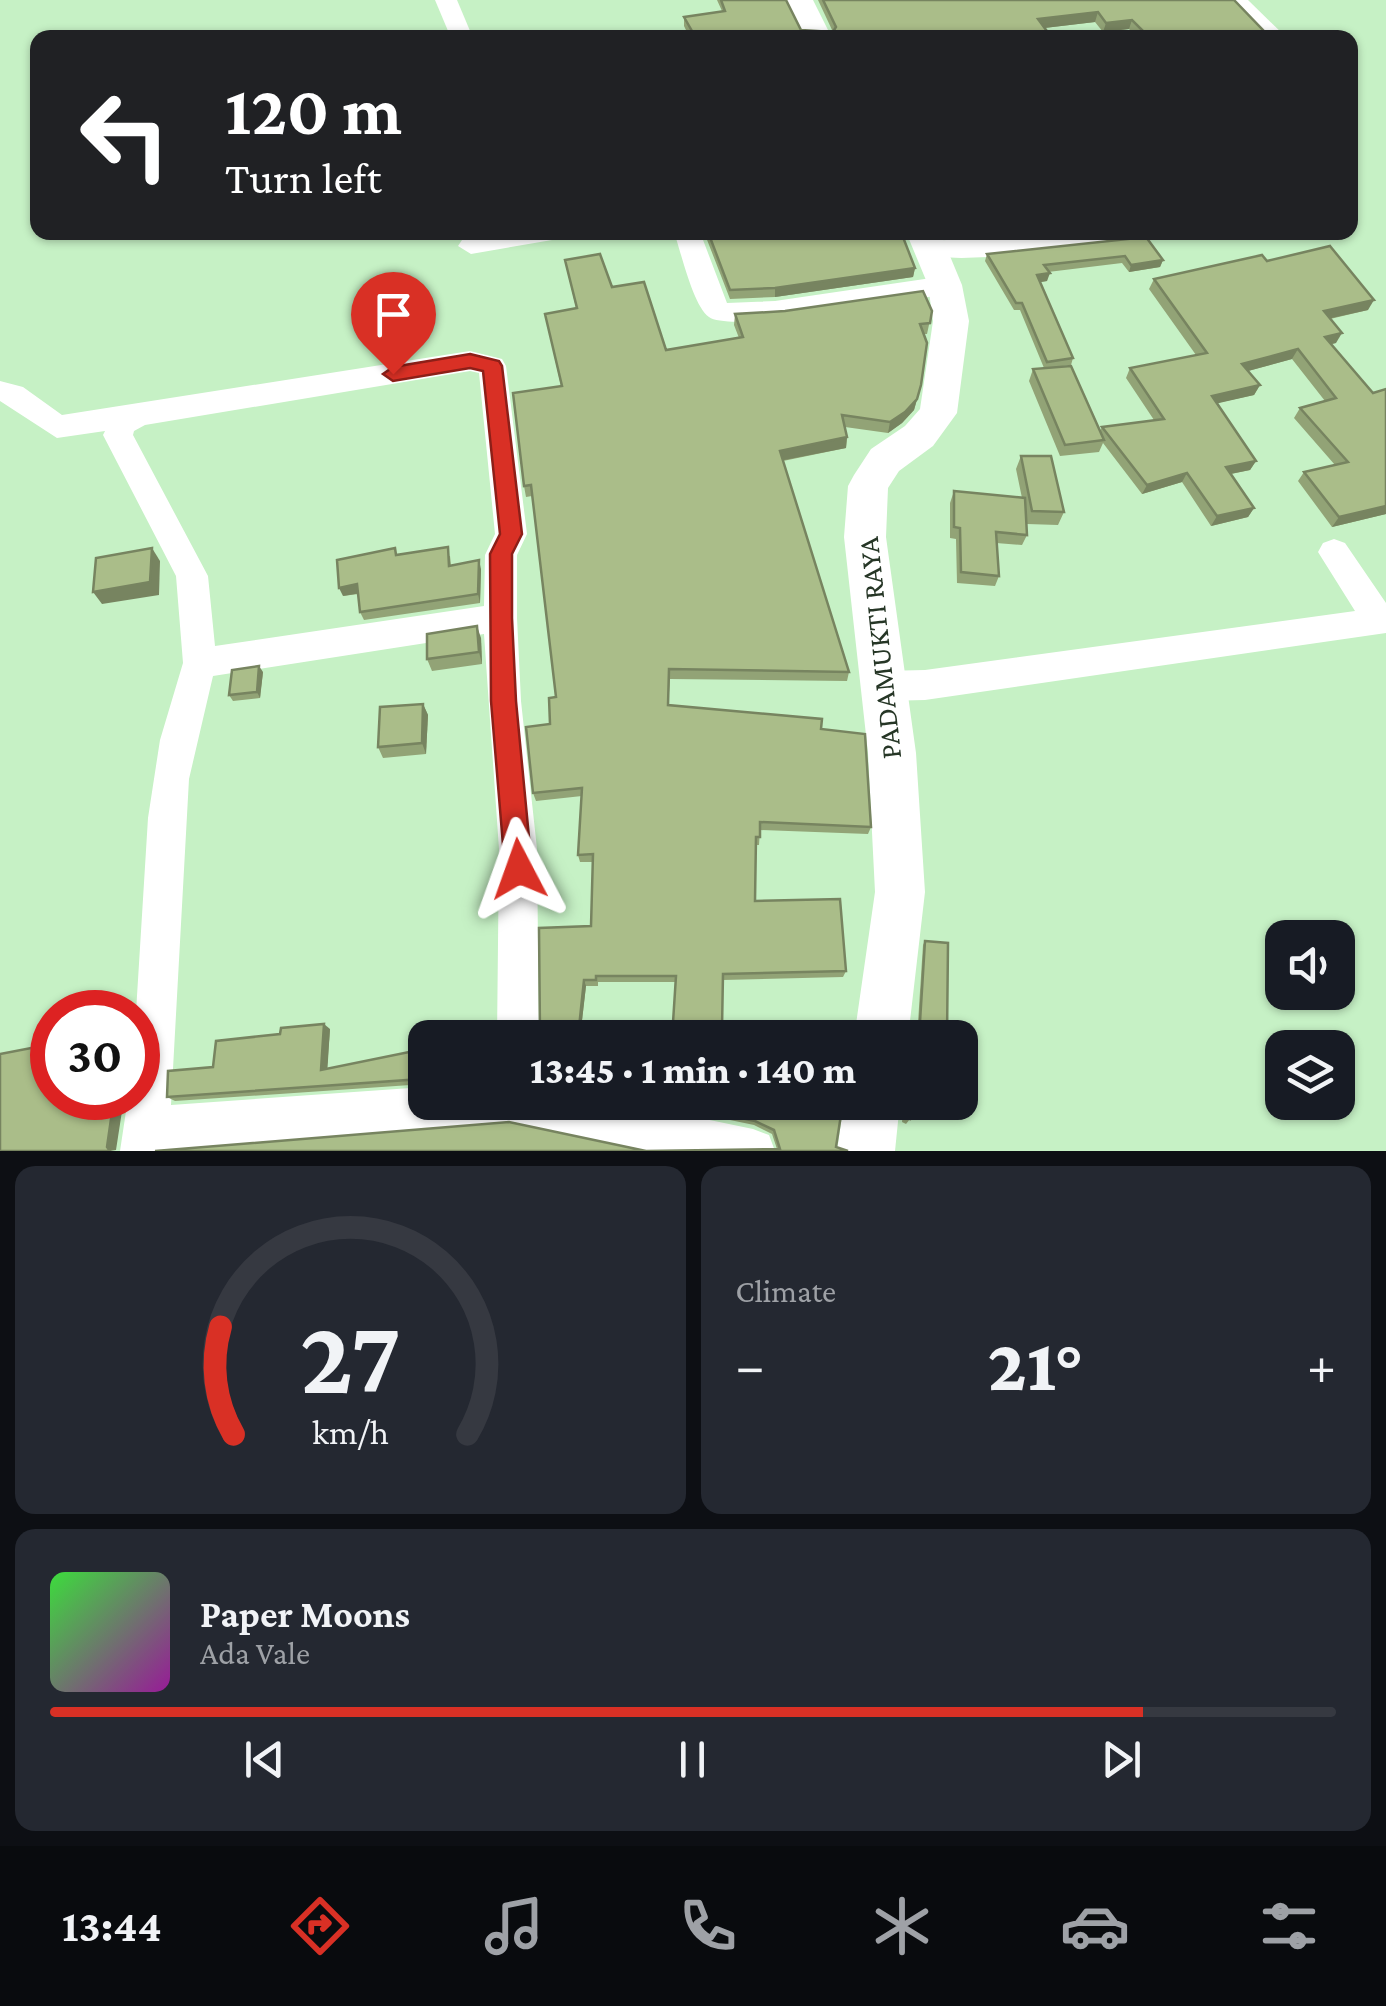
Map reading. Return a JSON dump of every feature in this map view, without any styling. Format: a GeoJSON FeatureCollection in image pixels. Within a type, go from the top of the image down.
{"type":"FeatureCollection","features":[{"type":"Feature","properties":{"kind":"street"},"geometry":{"type":"LineString","coordinates":[[446,0],[459,30]]}},
{"type":"Feature","properties":{"kind":"street"},"geometry":{"type":"LineString","coordinates":[[799,0],[814,30]]}},
{"type":"Feature","properties":{"kind":"street"},"geometry":{"type":"LineString","coordinates":[[1236,0],[1268,30]]}},
{"type":"Feature","properties":{"kind":"street"},"geometry":{"type":"LineString","coordinates":[[471,246],[506,240]]}},
{"type":"Feature","properties":{"kind":"street"},"geometry":{"type":"LineString","coordinates":[[690,240],[713,306],[721,314],[774,310],[933,256],[1075,240]]}},
{"type":"Feature","properties":{"kind":"street","name":"PADAMUKTI RAYA"},"geometry":{"type":"LineString","coordinates":[[883,1020],[900,892],[892,754],[904,686],[864,537],[868,486],[885,460],[919,436],[938,412],[951,322],[933,256]]}},
{"type":"Feature","properties":{"kind":"street"},"geometry":{"type":"LineString","coordinates":[[0,391],[13,394],[57,427],[470,361],[492,366],[511,534],[501,554],[500,618],[503,701],[518,849],[518,1020]]}},
{"type":"Feature","properties":{"kind":"street"},"geometry":{"type":"LineString","coordinates":[[138,415],[122,424],[118,435],[192,576],[200,663],[186,698],[163,835],[159,977],[144,1141],[408,1113]]}},
{"type":"Feature","properties":{"kind":"street"},"geometry":{"type":"LineString","coordinates":[[904,686],[1374,623],[1376,614],[1334,552]]}},
{"type":"Feature","properties":{"kind":"street"},"geometry":{"type":"LineString","coordinates":[[200,663],[500,618]]}},
{"type":"Feature","properties":{"kind":"street"},"geometry":{"type":"LineString","coordinates":[[603,1120],[753,1151]]}},
{"type":"Feature","properties":{"kind":"street"},"geometry":{"type":"LineString","coordinates":[[866,1151],[870,1120]]}},
{"type":"Feature","properties":{"kind":"building"},"geometry":{"type":"Polygon","coordinates":[[[721,0],[786,0],[801,30],[691,30],[684,17],[725,11],[721,0]]]}},
{"type":"Feature","properties":{"kind":"building"},"geometry":{"type":"Polygon","coordinates":[[[823,0],[1234,0],[1263,30],[1142,30],[1132,20],[1106,23],[1098,12],[1038,19],[1046,30],[834,30],[823,0]]]}},
{"type":"Feature","properties":{"kind":"building"},"geometry":{"type":"Polygon","coordinates":[[[711,240],[904,240],[915,268],[775,288],[730,290],[711,240]]]}},
{"type":"Feature","properties":{"kind":"building"},"geometry":{"type":"Polygon","coordinates":[[[1148,240],[1163,260],[1131,265],[1125,256],[1044,265],[1050,273],[1037,275],[1073,358],[1047,362],[1022,303],[1016,303],[987,254],[1148,240]]]}},
{"type":"Feature","properties":{"kind":"building"},"geometry":{"type":"Polygon","coordinates":[[[1330,246],[1374,300],[1324,311],[1342,333],[1325,337],[1373,393],[1386,389],[1386,506],[1339,517],[1304,472],[1348,462],[1300,408],[1336,398],[1298,349],[1242,364],[1260,385],[1212,396],[1256,461],[1226,467],[1254,508],[1217,516],[1187,473],[1147,485],[1102,427],[1164,419],[1130,368],[1207,353],[1154,279],[1262,255],[1267,261],[1330,246]]]}},
{"type":"Feature","properties":{"kind":"building"},"geometry":{"type":"Polygon","coordinates":[[[600,254],[612,287],[644,282],[666,350],[743,337],[735,314],[785,311],[923,291],[932,311],[930,323],[920,324],[927,343],[921,385],[917,399],[905,412],[890,422],[842,415],[847,437],[780,451],[849,672],[669,669],[668,705],[822,719],[821,729],[865,734],[871,827],[760,822],[760,837],[756,837],[755,901],[840,899],[846,971],[723,974],[722,1020],[673,1020],[676,976],[596,976],[596,980],[584,980],[580,1020],[540,1020],[539,928],[591,926],[593,854],[578,855],[582,788],[533,793],[526,727],[550,724],[549,698],[556,697],[531,485],[524,486],[513,393],[562,386],[545,314],[577,308],[565,260],[600,254]]]}},
{"type":"Feature","properties":{"kind":"building"},"geometry":{"type":"Polygon","coordinates":[[[1071,366],[1104,440],[1065,445],[1033,369],[1071,366]]]}},
{"type":"Feature","properties":{"kind":"building"},"geometry":{"type":"Polygon","coordinates":[[[1021,456],[1051,456],[1064,512],[1032,511],[1021,456]]]}},
{"type":"Feature","properties":{"kind":"building"},"geometry":{"type":"Polygon","coordinates":[[[954,491],[1025,498],[1027,535],[996,532],[999,576],[961,572],[960,528],[954,527],[954,491]]]}},
{"type":"Feature","properties":{"kind":"building"},"geometry":{"type":"Polygon","coordinates":[[[448,547],[449,566],[479,560],[478,594],[360,612],[357,584],[339,588],[337,560],[395,548],[396,555],[448,547]]]}},
{"type":"Feature","properties":{"kind":"building"},"geometry":{"type":"Polygon","coordinates":[[[152,548],[150,582],[93,592],[96,558],[152,548]]]}},
{"type":"Feature","properties":{"kind":"building"},"geometry":{"type":"Polygon","coordinates":[[[477,626],[479,652],[427,659],[427,634],[477,626]]]}},
{"type":"Feature","properties":{"kind":"building"},"geometry":{"type":"Polygon","coordinates":[[[259,666],[257,692],[229,695],[232,670],[259,666]]]}},
{"type":"Feature","properties":{"kind":"building"},"geometry":{"type":"Polygon","coordinates":[[[423,704],[422,743],[378,747],[380,707],[423,704]]]}},
{"type":"Feature","properties":{"kind":"building"},"geometry":{"type":"Polygon","coordinates":[[[925,941],[948,943],[947,1020],[920,1020],[925,941]]]}},
{"type":"Feature","properties":{"kind":"building"},"geometry":{"type":"Polygon","coordinates":[[[324,1024],[321,1070],[408,1052],[408,1080],[167,1097],[168,1071],[213,1067],[216,1041],[280,1034],[281,1028],[324,1024]]]}},
{"type":"Feature","properties":{"kind":"building"},"geometry":{"type":"Polygon","coordinates":[[[30,1048],[30,1120],[111,1120],[107,1147],[110,1151],[0,1151],[0,1054],[30,1048]]]}},
{"type":"Feature","properties":{"kind":"building"},"geometry":{"type":"Polygon","coordinates":[[[750,1120],[840,1120],[836,1147],[848,1151],[646,1151],[780,1149],[774,1130],[750,1120]]]}},
{"type":"Feature","properties":{"kind":"building"},"geometry":{"type":"Polygon","coordinates":[[[509,1122],[646,1151],[155,1151],[509,1122]]]}},
{"type":"Feature","properties":{"kind":"route"},"geometry":{"type":"LineString","coordinates":[[393,374],[470,361],[492,366],[511,534],[501,554],[500,618],[503,701],[519,869]]}}]}
